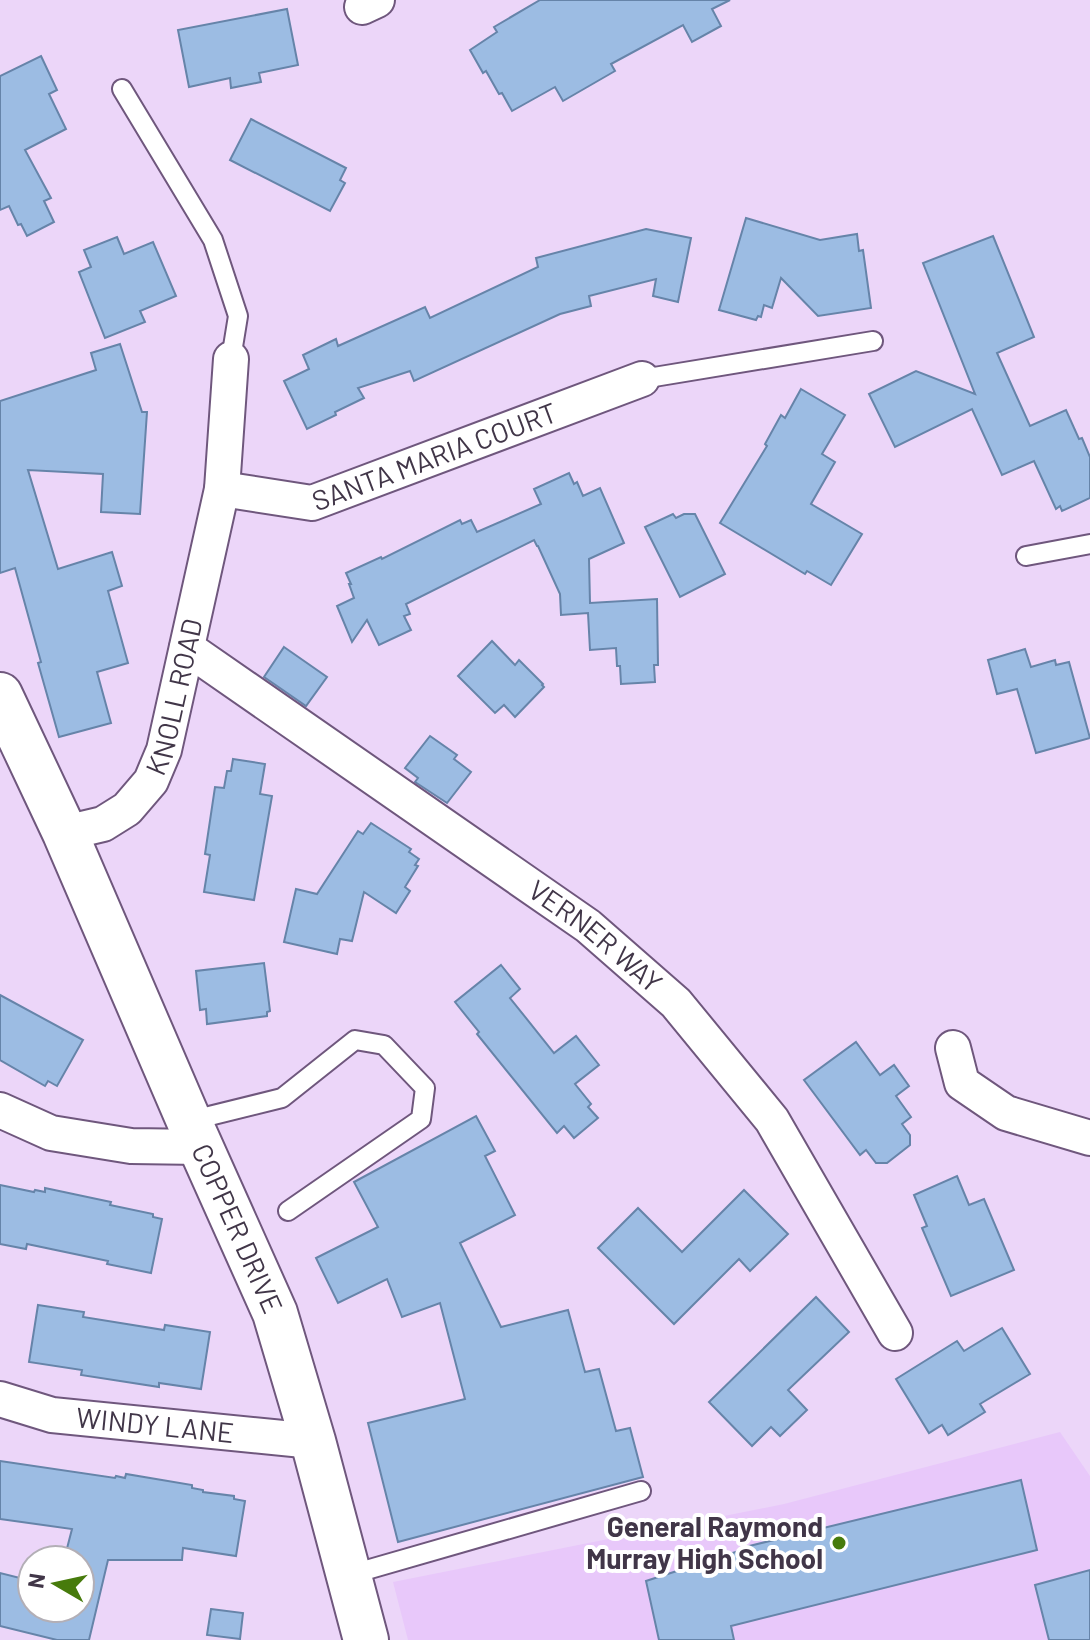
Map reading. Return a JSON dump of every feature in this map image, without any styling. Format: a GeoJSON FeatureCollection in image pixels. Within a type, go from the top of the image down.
{"type":"FeatureCollection","features":[{"type":"Feature","properties":{"kind":"street","name":"KNOLL ROAD"},"geometry":{"type":"LineString","coordinates":[[65,833],[103,824],[127,809],[151,781],[164,750],[222,489],[231,359]]}},
{"type":"Feature","properties":{"kind":"street","name":"SANTA MARIA COURT"},"geometry":{"type":"LineString","coordinates":[[222,489],[312,503],[642,379]]}},
{"type":"Feature","properties":{"kind":"street","name":"VERNER WAY"},"geometry":{"type":"LineString","coordinates":[[187,648],[588,926],[676,1003],[772,1120],[895,1333]]}},
{"type":"Feature","properties":{"kind":"street"},"geometry":{"type":"LineString","coordinates":[[0,695],[65,833]]}},
{"type":"Feature","properties":{"kind":"street","name":"COPPER DRIVE"},"geometry":{"type":"LineString","coordinates":[[65,833],[275,1313],[366,1640]]}},
{"type":"Feature","properties":{"kind":"street"},"geometry":{"type":"LineString","coordinates":[[953,1048],[962,1083],[1006,1113],[1090,1138]]}},
{"type":"Feature","properties":{"kind":"street"},"geometry":{"type":"LineString","coordinates":[[0,1110],[51,1133],[131,1146],[195,1134]]}},
{"type":"Feature","properties":{"kind":"street","name":"WINDY LANE"},"geometry":{"type":"LineString","coordinates":[[0,1399],[52,1415],[313,1441]]}},
{"type":"Feature","properties":{"kind":"lane"},"geometry":{"type":"LineString","coordinates":[[122,89],[213,240],[238,316],[231,359]]}},
{"type":"Feature","properties":{"kind":"lane"},"geometry":{"type":"LineString","coordinates":[[642,379],[873,341]]}},
{"type":"Feature","properties":{"kind":"lane"},"geometry":{"type":"LineString","coordinates":[[1026,556],[1090,544]]}},
{"type":"Feature","properties":{"kind":"lane"},"geometry":{"type":"LineString","coordinates":[[195,1134],[282,1098],[355,1040],[384,1045],[425,1088],[421,1119],[288,1211]]}},
{"type":"Feature","properties":{"kind":"lane"},"geometry":{"type":"LineString","coordinates":[[349,1575],[641,1491]]}},
{"type":"Feature","properties":{"kind":"shaded area","name":"General Raymond Murray High School"},"geometry":{"type":"Polygon","coordinates":[[[1060,1432],[1090,1476],[1090,1640],[408,1640],[393,1582],[784,1504],[1060,1432]]]}},
{"type":"Feature","properties":{"kind":"building"},"geometry":{"type":"Polygon","coordinates":[[[540,0],[730,0],[712,9],[721,26],[692,42],[683,25],[611,64],[615,71],[563,101],[555,87],[512,111],[470,50],[497,32],[494,27],[540,0]]]}},
{"type":"Feature","properties":{"kind":"building"},"geometry":{"type":"Polygon","coordinates":[[[287,9],[298,65],[259,73],[261,82],[231,88],[230,78],[189,87],[178,30],[287,9]]]}},
{"type":"Feature","properties":{"kind":"building"},"geometry":{"type":"Polygon","coordinates":[[[41,56],[57,90],[49,94],[66,129],[25,150],[51,198],[44,201],[54,222],[27,236],[9,206],[0,210],[0,76],[41,56]]]}},
{"type":"Feature","properties":{"kind":"building"},"geometry":{"type":"Polygon","coordinates":[[[251,119],[346,168],[340,180],[345,183],[330,211],[230,160],[251,119]]]}},
{"type":"Feature","properties":{"kind":"building"},"geometry":{"type":"Polygon","coordinates":[[[746,218],[820,240],[857,234],[859,251],[863,250],[871,308],[818,316],[781,278],[772,308],[764,305],[761,317],[758,316],[756,320],[719,310],[746,218]]]}},
{"type":"Feature","properties":{"kind":"building"},"geometry":{"type":"Polygon","coordinates":[[[646,229],[691,238],[678,302],[653,296],[656,279],[589,296],[591,306],[560,314],[414,381],[410,371],[358,388],[364,398],[307,429],[284,381],[309,369],[303,355],[336,339],[338,346],[425,307],[430,318],[538,267],[536,258],[646,229]]]}},
{"type":"Feature","properties":{"kind":"building"},"geometry":{"type":"Polygon","coordinates":[[[993,236],[1034,337],[997,353],[1030,426],[1066,410],[1090,457],[1090,498],[1062,511],[1060,506],[1056,509],[1034,461],[1002,475],[972,409],[895,447],[869,394],[916,371],[975,394],[923,263],[993,236]]]}},
{"type":"Feature","properties":{"kind":"building"},"geometry":{"type":"Polygon","coordinates":[[[117,237],[124,254],[153,242],[176,296],[140,311],[145,322],[105,338],[79,272],[91,267],[84,250],[117,237]]]}},
{"type":"Feature","properties":{"kind":"building"},"geometry":{"type":"Polygon","coordinates":[[[120,344],[142,412],[147,412],[140,514],[101,512],[103,474],[28,470],[58,569],[112,552],[122,586],[108,591],[128,663],[97,672],[111,723],[59,737],[15,568],[0,573],[0,401],[96,370],[91,353],[120,344]]]}},
{"type":"Feature","properties":{"kind":"building"},"geometry":{"type":"Polygon","coordinates":[[[801,389],[845,415],[822,454],[835,462],[811,504],[862,534],[831,585],[807,571],[805,574],[720,523],[767,446],[765,444],[781,415],[785,418],[801,389]]]}},
{"type":"Feature","properties":{"kind":"building"},"geometry":{"type":"Polygon","coordinates":[[[569,473],[583,496],[600,488],[624,543],[589,559],[590,603],[657,599],[658,665],[654,665],[655,682],[621,684],[616,648],[590,650],[588,613],[561,615],[560,594],[534,540],[406,604],[410,614],[404,616],[411,630],[379,645],[367,620],[352,642],[337,606],[354,598],[346,573],[382,559],[460,520],[462,524],[471,520],[477,532],[541,504],[534,489],[569,473]]]}},
{"type":"Feature","properties":{"kind":"building"},"geometry":{"type":"Polygon","coordinates":[[[673,514],[676,518],[695,514],[725,574],[680,597],[645,527],[673,514]]]}},
{"type":"Feature","properties":{"kind":"building"},"geometry":{"type":"Polygon","coordinates":[[[492,641],[515,665],[519,660],[544,687],[515,717],[504,705],[495,713],[458,676],[492,641]]]}},
{"type":"Feature","properties":{"kind":"building"},"geometry":{"type":"Polygon","coordinates":[[[284,647],[327,677],[306,706],[264,677],[284,647]]]}},
{"type":"Feature","properties":{"kind":"building"},"geometry":{"type":"Polygon","coordinates":[[[1025,649],[1031,667],[1055,660],[1056,665],[1069,662],[1090,738],[1036,753],[1017,689],[997,694],[988,660],[1025,649]]]}},
{"type":"Feature","properties":{"kind":"building"},"geometry":{"type":"Polygon","coordinates":[[[430,736],[457,755],[454,759],[471,772],[447,803],[415,782],[418,778],[405,768],[430,736]]]}},
{"type":"Feature","properties":{"kind":"building"},"geometry":{"type":"Polygon","coordinates":[[[233,759],[265,764],[260,794],[272,796],[254,900],[204,892],[210,855],[205,854],[215,787],[224,788],[233,759]]]}},
{"type":"Feature","properties":{"kind":"building"},"geometry":{"type":"Polygon","coordinates":[[[371,823],[411,849],[409,852],[419,859],[405,887],[410,891],[396,913],[364,892],[352,941],[340,939],[337,954],[284,942],[296,889],[317,894],[358,831],[363,834],[371,823]]]}},
{"type":"Feature","properties":{"kind":"building"},"geometry":{"type":"Polygon","coordinates":[[[264,963],[270,1011],[267,1016],[207,1024],[206,1009],[200,1010],[196,971],[264,963]]]}},
{"type":"Feature","properties":{"kind":"building"},"geometry":{"type":"Polygon","coordinates":[[[501,965],[520,989],[510,998],[554,1053],[576,1036],[599,1065],[575,1084],[598,1118],[574,1138],[564,1126],[557,1133],[455,1002],[501,965]]]}},
{"type":"Feature","properties":{"kind":"building"},"geometry":{"type":"Polygon","coordinates":[[[0,995],[83,1040],[57,1086],[48,1081],[45,1086],[0,1060],[0,995]]]}},
{"type":"Feature","properties":{"kind":"building"},"geometry":{"type":"Polygon","coordinates":[[[856,1042],[880,1075],[894,1065],[909,1086],[896,1096],[911,1117],[902,1124],[910,1135],[910,1145],[887,1163],[876,1163],[866,1150],[860,1155],[804,1080],[856,1042]]]}},
{"type":"Feature","properties":{"kind":"building"},"geometry":{"type":"Polygon","coordinates":[[[476,1116],[495,1151],[485,1156],[515,1215],[460,1243],[501,1327],[568,1310],[585,1372],[599,1369],[616,1431],[630,1428],[643,1477],[398,1542],[368,1423],[465,1399],[440,1303],[402,1317],[387,1279],[338,1303],[316,1258],[378,1227],[354,1182],[476,1116]]]}},
{"type":"Feature","properties":{"kind":"building"},"geometry":{"type":"Polygon","coordinates":[[[957,1176],[969,1205],[984,1199],[1014,1270],[951,1296],[922,1228],[927,1226],[914,1195],[957,1176]]]}},
{"type":"Feature","properties":{"kind":"building"},"geometry":{"type":"Polygon","coordinates":[[[0,1185],[34,1192],[45,1192],[45,1188],[111,1202],[110,1205],[153,1214],[153,1217],[162,1219],[151,1273],[27,1244],[26,1249],[0,1244],[0,1185]]]}},
{"type":"Feature","properties":{"kind":"building"},"geometry":{"type":"Polygon","coordinates":[[[744,1190],[788,1234],[750,1271],[739,1259],[674,1324],[598,1248],[638,1208],[682,1252],[744,1190]]]}},
{"type":"Feature","properties":{"kind":"building"},"geometry":{"type":"Polygon","coordinates":[[[816,1297],[849,1332],[788,1390],[807,1410],[780,1436],[771,1427],[752,1446],[709,1402],[816,1297]]]}},
{"type":"Feature","properties":{"kind":"building"},"geometry":{"type":"Polygon","coordinates":[[[38,1305],[84,1312],[83,1317],[164,1330],[165,1325],[210,1332],[201,1389],[159,1383],[159,1387],[81,1375],[82,1370],[29,1362],[38,1305]]]}},
{"type":"Feature","properties":{"kind":"building"},"geometry":{"type":"Polygon","coordinates":[[[1002,1328],[1030,1374],[980,1404],[985,1412],[948,1435],[942,1425],[929,1433],[896,1379],[957,1341],[964,1351],[1002,1328]]]}},
{"type":"Feature","properties":{"kind":"building"},"geometry":{"type":"Polygon","coordinates":[[[0,1461],[115,1478],[125,1478],[126,1474],[192,1485],[192,1488],[203,1492],[234,1496],[234,1499],[245,1501],[236,1556],[183,1548],[182,1560],[108,1560],[96,1611],[96,1544],[68,1544],[72,1529],[0,1519],[0,1461]]]}},
{"type":"Feature","properties":{"kind":"building"},"geometry":{"type":"Polygon","coordinates":[[[1021,1480],[1037,1550],[731,1626],[734,1640],[659,1640],[646,1581],[745,1547],[1021,1480]]]}},
{"type":"Feature","properties":{"kind":"building"},"geometry":{"type":"Polygon","coordinates":[[[1090,1570],[1090,1640],[1049,1640],[1035,1585],[1090,1570]]]}},
{"type":"Feature","properties":{"kind":"building"},"geometry":{"type":"Polygon","coordinates":[[[0,1573],[16,1577],[16,1624],[93,1624],[89,1640],[57,1640],[0,1626],[0,1573]]]}},
{"type":"Feature","properties":{"kind":"building"},"geometry":{"type":"Polygon","coordinates":[[[211,1609],[243,1613],[240,1639],[207,1635],[211,1609]]]}},
{"type":"Feature","properties":{"kind":"place","name":"General Raymond Murray High School"},"geometry":{"type":"Point","coordinates":[839,1543]}}]}
